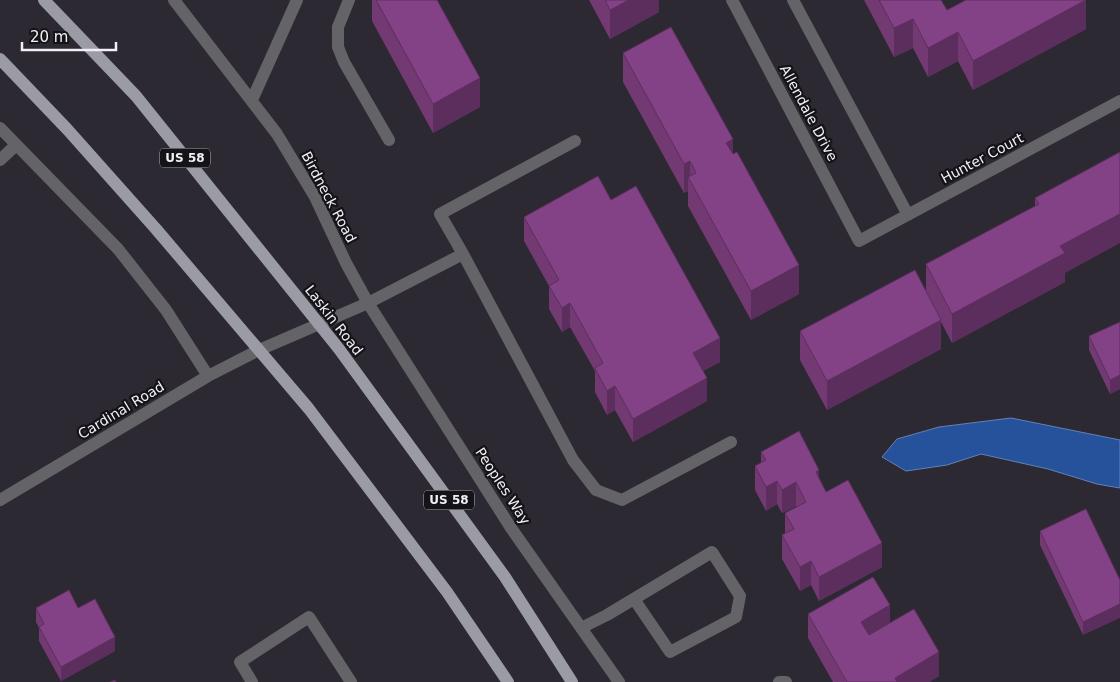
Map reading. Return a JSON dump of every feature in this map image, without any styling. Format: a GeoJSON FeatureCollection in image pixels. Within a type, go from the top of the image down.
{"type":"FeatureCollection","features":[{"type":"Feature","properties":{"kind":"main road","name":"Laskin Road"},"geometry":{"type":"LineString","coordinates":[[44,0],[136,96],[339,349],[505,577],[572,682]]}},
{"type":"Feature","properties":{"kind":"main road"},"geometry":{"type":"LineString","coordinates":[[0,59],[67,129],[162,236],[309,410],[441,584],[508,682]]}},
{"type":"Feature","properties":{"kind":"street","name":"Birdneck Road"},"geometry":{"type":"LineString","coordinates":[[174,0],[278,134],[315,197],[346,263],[368,303]]}},
{"type":"Feature","properties":{"kind":"street"},"geometry":{"type":"LineString","coordinates":[[252,100],[297,0]]}},
{"type":"Feature","properties":{"kind":"street"},"geometry":{"type":"LineString","coordinates":[[349,0],[338,27],[338,47],[344,62],[389,140]]}},
{"type":"Feature","properties":{"kind":"street","name":"Allendale Drive"},"geometry":{"type":"LineString","coordinates":[[732,0],[859,240]]}},
{"type":"Feature","properties":{"kind":"street"},"geometry":{"type":"LineString","coordinates":[[793,0],[908,215]]}},
{"type":"Feature","properties":{"kind":"street","name":"Hunter Court"},"geometry":{"type":"LineString","coordinates":[[859,240],[1120,101]]}},
{"type":"Feature","properties":{"kind":"street"},"geometry":{"type":"LineString","coordinates":[[0,128],[118,249],[166,310],[208,376]]}},
{"type":"Feature","properties":{"kind":"street"},"geometry":{"type":"LineString","coordinates":[[576,141],[440,214],[573,460],[596,490],[622,500],[731,442]]}},
{"type":"Feature","properties":{"kind":"street"},"geometry":{"type":"LineString","coordinates":[[0,160],[16,145]]}},
{"type":"Feature","properties":{"kind":"street"},"geometry":{"type":"LineString","coordinates":[[258,350],[368,303],[463,254]]}},
{"type":"Feature","properties":{"kind":"street","name":"Peoples Way"},"geometry":{"type":"LineString","coordinates":[[368,303],[511,528],[619,682]]}},
{"type":"Feature","properties":{"kind":"street","name":"Cardinal Road"},"geometry":{"type":"LineString","coordinates":[[0,500],[208,376],[258,350]]}},
{"type":"Feature","properties":{"kind":"street"},"geometry":{"type":"LineString","coordinates":[[581,628],[634,599],[712,552],[740,596],[736,617],[670,652],[634,599]]}},
{"type":"Feature","properties":{"kind":"street"},"geometry":{"type":"LineString","coordinates":[[252,682],[240,662],[309,617],[351,682]]}},
{"type":"Feature","properties":{"kind":"street"},"geometry":{"type":"LineString","coordinates":[[779,682],[786,682]]}},
{"type":"Feature","properties":{"kind":"water"},"geometry":{"type":"Polygon","coordinates":[[[1011,418],[1120,440],[1120,488],[1097,484],[1048,469],[981,454],[947,465],[906,471],[882,457],[897,439],[939,427],[1011,418]]]}},
{"type":"Feature","properties":{"kind":"building"},"geometry":{"type":"Polygon","coordinates":[[[376,0],[437,0],[480,78],[433,104],[376,0]]]}},
{"type":"Feature","properties":{"kind":"building"},"geometry":{"type":"Polygon","coordinates":[[[605,0],[629,0],[610,10],[605,0]]]}},
{"type":"Feature","properties":{"kind":"building"},"geometry":{"type":"Polygon","coordinates":[[[879,0],[941,0],[947,10],[966,0],[1086,0],[973,61],[958,32],[928,48],[913,19],[894,28],[879,0]]]}},
{"type":"Feature","properties":{"kind":"building"},"geometry":{"type":"Polygon","coordinates":[[[671,27],[733,139],[726,143],[733,154],[737,152],[799,265],[751,291],[688,177],[696,173],[690,161],[684,164],[623,53],[671,27]]]}},
{"type":"Feature","properties":{"kind":"building"},"geometry":{"type":"Polygon","coordinates":[[[1120,152],[1120,214],[1060,246],[1065,253],[952,314],[926,264],[1039,204],[1035,198],[1120,152]]]}},
{"type":"Feature","properties":{"kind":"building"},"geometry":{"type":"Polygon","coordinates":[[[598,176],[611,200],[636,186],[720,338],[693,353],[707,378],[633,419],[615,386],[607,391],[595,368],[603,363],[570,303],[562,308],[549,286],[559,280],[524,217],[598,176]]]}},
{"type":"Feature","properties":{"kind":"building"},"geometry":{"type":"Polygon","coordinates":[[[915,270],[941,320],[827,381],[800,331],[915,270]]]}},
{"type":"Feature","properties":{"kind":"building"},"geometry":{"type":"Polygon","coordinates":[[[1120,322],[1120,375],[1110,380],[1089,336],[1120,322]]]}},
{"type":"Feature","properties":{"kind":"building"},"geometry":{"type":"Polygon","coordinates":[[[799,431],[819,470],[816,472],[826,492],[848,480],[882,543],[819,577],[811,561],[800,567],[782,535],[794,529],[785,513],[806,502],[796,482],[782,490],[777,481],[766,487],[755,466],[766,460],[761,452],[799,431]]]}},
{"type":"Feature","properties":{"kind":"building"},"geometry":{"type":"Polygon","coordinates":[[[1086,509],[1120,580],[1120,604],[1083,622],[1040,531],[1086,509]]]}},
{"type":"Feature","properties":{"kind":"building"},"geometry":{"type":"Polygon","coordinates":[[[873,577],[890,605],[861,622],[869,635],[914,609],[939,652],[895,678],[897,682],[847,682],[808,614],[873,577]]]}},
{"type":"Feature","properties":{"kind":"building"},"geometry":{"type":"Polygon","coordinates":[[[69,590],[78,608],[95,599],[115,637],[61,667],[39,627],[44,624],[36,608],[69,590]]]}}]}
